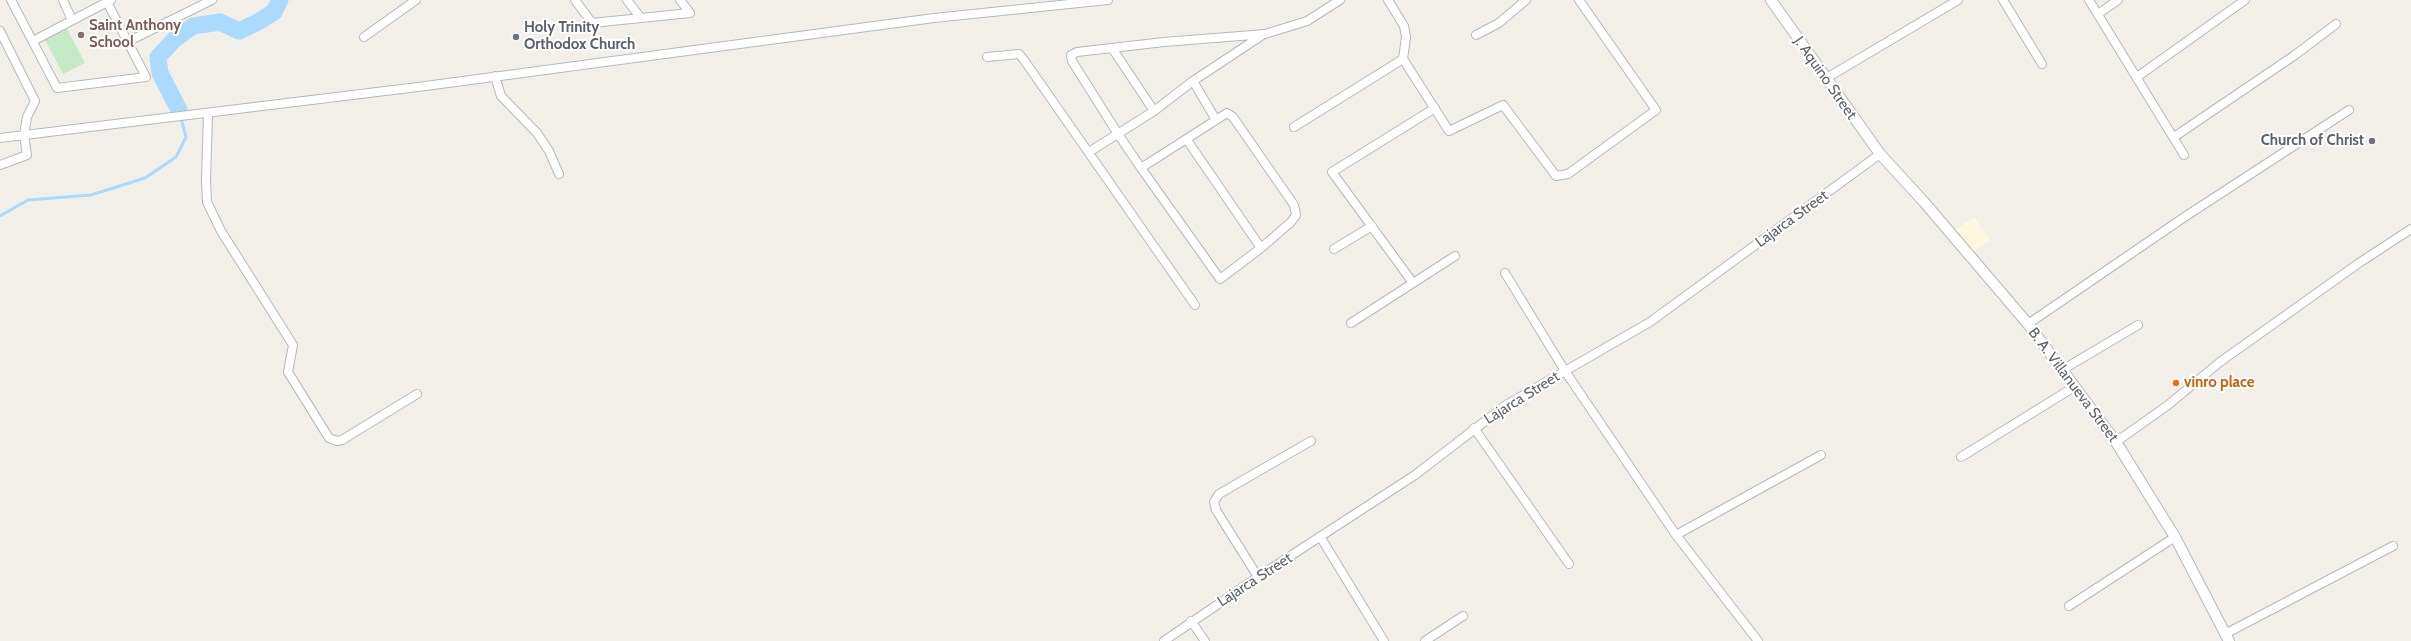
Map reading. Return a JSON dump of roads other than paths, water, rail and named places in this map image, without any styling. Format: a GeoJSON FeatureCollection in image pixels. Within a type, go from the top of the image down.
{"type":"FeatureCollection","features":[{"type":"Feature","properties":{"kind":"street"},"geometry":{"type":"LineString","coordinates":[[11,0],[57,88],[146,77],[127,42],[110,1],[33,41]]}},
{"type":"Feature","properties":{"kind":"street"},"geometry":{"type":"LineString","coordinates":[[63,0],[72,20]]}},
{"type":"Feature","properties":{"kind":"street"},"geometry":{"type":"LineString","coordinates":[[127,42],[212,0]]}},
{"type":"Feature","properties":{"kind":"street"},"geometry":{"type":"LineString","coordinates":[[364,37],[416,0]]}},
{"type":"Feature","properties":{"kind":"street"},"geometry":{"type":"LineString","coordinates":[[575,0],[592,23],[690,13],[680,0]]}},
{"type":"Feature","properties":{"kind":"street"},"geometry":{"type":"LineString","coordinates":[[627,0],[640,17]]}},
{"type":"Feature","properties":{"kind":"street"},"geometry":{"type":"LineString","coordinates":[[0,138],[495,76],[934,18],[1108,0]]}},
{"type":"Feature","properties":{"kind":"street"},"geometry":{"type":"LineString","coordinates":[[1141,168],[1227,113],[1233,117],[1294,205],[1296,215],[1291,222],[1261,248],[1220,279],[1141,168],[1118,134],[1072,61],[1071,55],[1076,52],[1112,48],[1264,34],[1307,21],[1340,0]]}},
{"type":"Feature","properties":{"kind":"street"},"geometry":{"type":"LineString","coordinates":[[1388,0],[1404,26],[1406,36],[1403,59],[1449,131],[1503,105],[1556,176],[1568,174],[1601,152],[1622,133],[1656,110],[1579,0]]}},
{"type":"Feature","properties":{"kind":"street"},"geometry":{"type":"LineString","coordinates":[[1476,35],[1499,23],[1526,0]]}},
{"type":"Feature","properties":{"kind":"street","name":"J. Aquino Street"},"geometry":{"type":"LineString","coordinates":[[1771,0],[1825,79],[1880,154]]}},
{"type":"Feature","properties":{"kind":"street"},"geometry":{"type":"LineString","coordinates":[[1825,79],[1958,0]]}},
{"type":"Feature","properties":{"kind":"street"},"geometry":{"type":"LineString","coordinates":[[2003,0],[2042,64]]}},
{"type":"Feature","properties":{"kind":"street"},"geometry":{"type":"LineString","coordinates":[[2089,0],[2184,155]]}},
{"type":"Feature","properties":{"kind":"street"},"geometry":{"type":"LineString","coordinates":[[2098,14],[2118,0]]}},
{"type":"Feature","properties":{"kind":"street"},"geometry":{"type":"LineString","coordinates":[[2137,77],[2246,0]]}},
{"type":"Feature","properties":{"kind":"street"},"geometry":{"type":"LineString","coordinates":[[2174,137],[2295,55],[2336,24]]}},
{"type":"Feature","properties":{"kind":"street"},"geometry":{"type":"LineString","coordinates":[[0,31],[35,97],[35,101],[27,117],[24,135],[26,156],[0,165]]}},
{"type":"Feature","properties":{"kind":"street"},"geometry":{"type":"LineString","coordinates":[[1089,152],[1154,111],[1193,81],[1264,34]]}},
{"type":"Feature","properties":{"kind":"street"},"geometry":{"type":"LineString","coordinates":[[1112,48],[1154,111]]}},
{"type":"Feature","properties":{"kind":"street"},"geometry":{"type":"LineString","coordinates":[[987,57],[1019,54],[1089,152],[1194,305]]}},
{"type":"Feature","properties":{"kind":"street"},"geometry":{"type":"LineString","coordinates":[[1294,127],[1403,59]]}},
{"type":"Feature","properties":{"kind":"street"},"geometry":{"type":"LineString","coordinates":[[495,76],[501,96],[537,133],[549,151],[559,174]]}},
{"type":"Feature","properties":{"kind":"street"},"geometry":{"type":"LineString","coordinates":[[1193,81],[1216,120]]}},
{"type":"Feature","properties":{"kind":"street"},"geometry":{"type":"LineString","coordinates":[[1413,283],[1332,172],[1434,108]]}},
{"type":"Feature","properties":{"kind":"street"},"geometry":{"type":"LineString","coordinates":[[2028,324],[2186,216],[2349,110]]}},
{"type":"Feature","properties":{"kind":"street"},"geometry":{"type":"LineString","coordinates":[[206,113],[207,202],[221,230],[293,345],[288,372],[329,438],[337,441],[342,440],[417,394]]}},
{"type":"Feature","properties":{"kind":"street"},"geometry":{"type":"LineString","coordinates":[[1187,140],[1261,248]]}},
{"type":"Feature","properties":{"kind":"street","name":"B. A. Villanueva Street"},"geometry":{"type":"LineString","coordinates":[[1880,154],[1934,213],[2028,324],[2116,442],[2174,537],[2227,637]]}},
{"type":"Feature","properties":{"kind":"street","name":"Lajarca Street"},"geometry":{"type":"LineString","coordinates":[[1166,641],[1192,621],[1258,577],[1321,538],[1415,475],[1474,428],[1506,405],[1650,322],[1880,154]]}},
{"type":"Feature","properties":{"kind":"street"},"geometry":{"type":"LineString","coordinates":[[1334,249],[1372,226]]}},
{"type":"Feature","properties":{"kind":"street"},"geometry":{"type":"LineString","coordinates":[[2116,442],[2168,405],[2231,355],[2359,262],[2411,229]]}},
{"type":"Feature","properties":{"kind":"street"},"geometry":{"type":"LineString","coordinates":[[1351,322],[1455,256]]}},
{"type":"Feature","properties":{"kind":"street"},"geometry":{"type":"LineString","coordinates":[[1505,273],[1564,371],[1676,534],[1758,641]]}},
{"type":"Feature","properties":{"kind":"street"},"geometry":{"type":"LineString","coordinates":[[2062,370],[2138,325]]}},
{"type":"Feature","properties":{"kind":"street"},"geometry":{"type":"LineString","coordinates":[[1961,457],[2074,386]]}},
{"type":"Feature","properties":{"kind":"street"},"geometry":{"type":"LineString","coordinates":[[1474,428],[1569,564]]}},
{"type":"Feature","properties":{"kind":"street"},"geometry":{"type":"LineString","coordinates":[[1258,577],[1216,510],[1214,502],[1218,494],[1311,441]]}},
{"type":"Feature","properties":{"kind":"street"},"geometry":{"type":"LineString","coordinates":[[1676,534],[1821,456]]}},
{"type":"Feature","properties":{"kind":"street"},"geometry":{"type":"LineString","coordinates":[[2069,606],[2174,537]]}},
{"type":"Feature","properties":{"kind":"street"},"geometry":{"type":"LineString","coordinates":[[1321,538],[1384,641]]}},
{"type":"Feature","properties":{"kind":"street"},"geometry":{"type":"LineString","coordinates":[[2227,637],[2393,546]]}},
{"type":"Feature","properties":{"kind":"street"},"geometry":{"type":"LineString","coordinates":[[1425,641],[1463,616]]}},
{"type":"Feature","properties":{"kind":"street"},"geometry":{"type":"LineString","coordinates":[[1192,621],[1205,641]]}},
{"type":"Feature","properties":{"kind":"waterway"},"geometry":{"type":"LineString","coordinates":[[179,110],[160,73],[158,57],[174,40],[193,26],[220,22],[239,31],[274,12],[280,0]]}},
{"type":"Feature","properties":{"kind":"waterway"},"geometry":{"type":"LineString","coordinates":[[0,216],[28,200],[91,195],[145,178],[176,157],[186,137],[179,110]]}},
{"type":"Feature","properties":{"kind":"place","name":"Saint Anthony School"},"geometry":{"type":"Point","coordinates":[81,35]}},
{"type":"Feature","properties":{"kind":"place","name":"Holy Trinity Orthodox Church"},"geometry":{"type":"Point","coordinates":[516,37]}},
{"type":"Feature","properties":{"kind":"place","name":"Church of Christ"},"geometry":{"type":"Point","coordinates":[2372,141]}},
{"type":"Feature","properties":{"kind":"place","name":"vinro place"},"geometry":{"type":"Point","coordinates":[2176,383]}}]}
